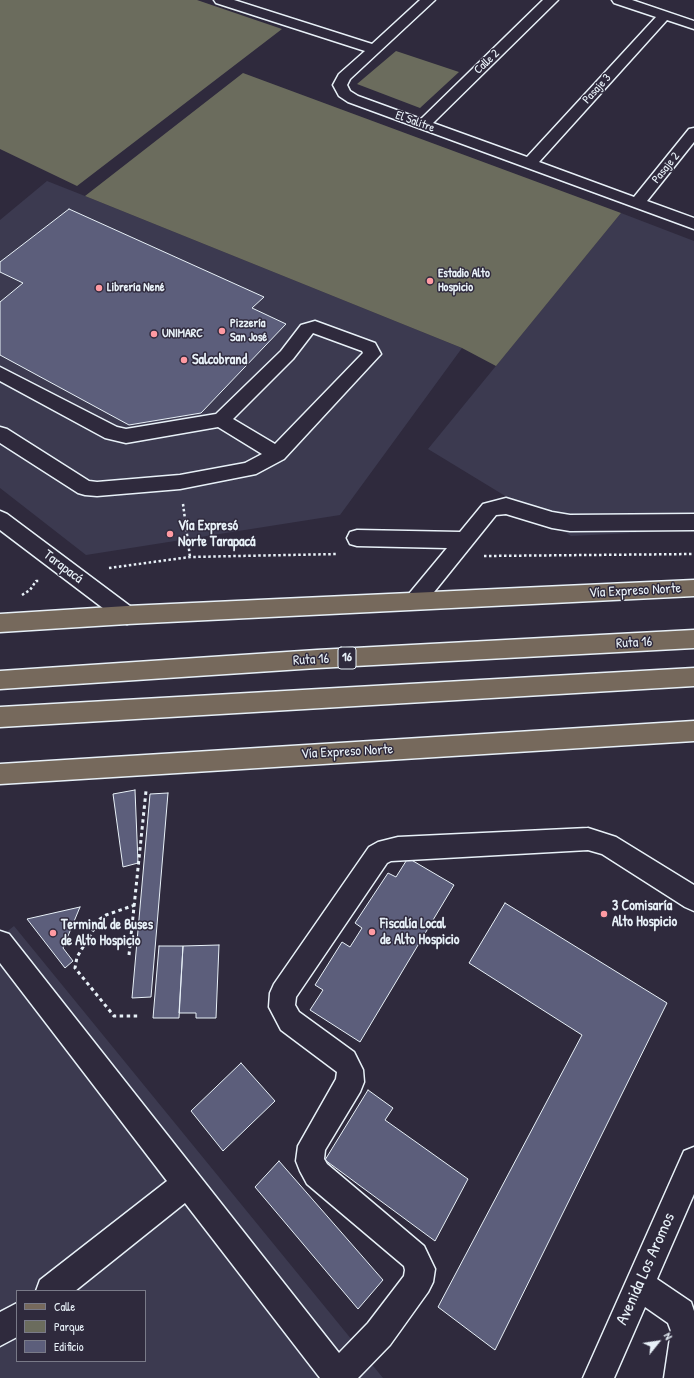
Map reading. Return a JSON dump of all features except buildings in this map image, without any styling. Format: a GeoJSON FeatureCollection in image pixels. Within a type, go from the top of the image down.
{"type":"FeatureCollection","features":[{"type":"Feature","properties":{"kind":"main road","name":"Vía Expreso Norte"},"geometry":{"type":"LineString","coordinates":[[0,623],[127,615],[694,588]]}},
{"type":"Feature","properties":{"kind":"main road","name":"Ruta 16"},"geometry":{"type":"LineString","coordinates":[[0,680],[317,659],[487,652],[694,639]]}},
{"type":"Feature","properties":{"kind":"main road"},"geometry":{"type":"LineString","coordinates":[[0,717],[177,705],[499,689],[694,677]]}},
{"type":"Feature","properties":{"kind":"main road","name":"Vía Expreso Norte"},"geometry":{"type":"LineString","coordinates":[[0,774],[694,731]]}},
{"type":"Feature","properties":{"kind":"street"},"geometry":{"type":"LineString","coordinates":[[221,0],[248,4],[374,49],[428,0]]}},
{"type":"Feature","properties":{"kind":"street","name":"Calle 2"},"geometry":{"type":"LineString","coordinates":[[423,124],[551,0]]}},
{"type":"Feature","properties":{"kind":"street"},"geometry":{"type":"LineString","coordinates":[[619,0],[694,25]]}},
{"type":"Feature","properties":{"kind":"street","name":"Pasaje 3"},"geometry":{"type":"LineString","coordinates":[[529,164],[665,15]]}},
{"type":"Feature","properties":{"kind":"street","name":"El Salitre"},"geometry":{"type":"LineString","coordinates":[[374,49],[344,77],[340,84],[344,92],[354,99],[694,224]]}},
{"type":"Feature","properties":{"kind":"street","name":"Pasaje 2"},"geometry":{"type":"LineString","coordinates":[[637,203],[694,132]]}},
{"type":"Feature","properties":{"kind":"street"},"geometry":{"type":"LineString","coordinates":[[0,373],[112,433],[126,436],[221,420],[287,355],[307,329],[315,327],[369,347],[372,354],[277,454],[249,469],[180,482],[97,490],[86,488],[0,434]]}},
{"type":"Feature","properties":{"kind":"street"},"geometry":{"type":"LineString","coordinates":[[221,420],[277,454]]}},
{"type":"Feature","properties":{"kind":"street"},"geometry":{"type":"LineString","coordinates":[[415,601],[490,509],[506,506],[552,520],[570,523],[694,522]]}},
{"type":"Feature","properties":{"kind":"street","name":"Tarapacá"},"geometry":{"type":"LineString","coordinates":[[0,519],[127,615]]}},
{"type":"Feature","properties":{"kind":"street"},"geometry":{"type":"LineString","coordinates":[[358,538],[464,540]]}},
{"type":"Feature","properties":{"kind":"street"},"geometry":{"type":"LineString","coordinates":[[0,943],[338,1378],[379,1334],[392,1317],[418,1282],[420,1269],[414,1256],[317,1174],[310,1161],[312,1146],[350,1082],[350,1070],[345,1061],[290,1021],[282,1007],[283,993],[378,855],[387,850],[398,848],[588,839],[608,845],[694,899]]}},
{"type":"Feature","properties":{"kind":"street","name":"Avenida Los Aromos"},"geometry":{"type":"LineString","coordinates":[[598,1378],[694,1160]]}},
{"type":"Feature","properties":{"kind":"street"},"geometry":{"type":"LineString","coordinates":[[52,1290],[187,1183]]}},
{"type":"Feature","properties":{"kind":"street"},"geometry":{"type":"LineString","coordinates":[[639,1285],[680,1312],[686,1331],[679,1378]]}},
{"type":"Feature","properties":{"kind":"street"},"geometry":{"type":"LineString","coordinates":[[0,1331],[16,1319]]}},
{"type":"Feature","properties":{"kind":"path"},"geometry":{"type":"LineString","coordinates":[[129,955],[146,787]]}},
{"type":"Feature","properties":{"kind":"path"},"geometry":{"type":"LineString","coordinates":[[135,905],[106,915],[97,923],[77,957],[75,968],[114,1016],[140,1016]]}},
{"type":"Feature","properties":{"kind":"shaded area"},"geometry":{"type":"Polygon","coordinates":[[[47,181],[462,348],[340,515],[86,555],[0,488],[0,220],[47,181]]]}},
{"type":"Feature","properties":{"kind":"shaded area"},"geometry":{"type":"Polygon","coordinates":[[[621,213],[694,241],[694,530],[571,536],[428,449],[621,213]]]}},
{"type":"Feature","properties":{"kind":"shaded area"},"geometry":{"type":"Polygon","coordinates":[[[14,926],[383,1378],[0,1378],[0,937],[14,926]]]}},
{"type":"Feature","properties":{"kind":"green space"},"geometry":{"type":"Polygon","coordinates":[[[0,0],[197,0],[282,29],[77,186],[0,149],[0,0]]]}},
{"type":"Feature","properties":{"kind":"green space"},"geometry":{"type":"Polygon","coordinates":[[[396,51],[459,72],[420,108],[357,84],[396,51]]]}},
{"type":"Feature","properties":{"kind":"green space","name":"Estadio Alto Hospicio"},"geometry":{"type":"Polygon","coordinates":[[[243,73],[621,213],[496,366],[462,348],[85,196],[243,73]]]}},
{"type":"Feature","properties":{"kind":"place","name":"Estadio Alto Hospicio"},"geometry":{"type":"Point","coordinates":[430,281]}},
{"type":"Feature","properties":{"kind":"place","name":"Librería Nené"},"geometry":{"type":"Point","coordinates":[99,288]}},
{"type":"Feature","properties":{"kind":"place","name":"Pizzería San José"},"geometry":{"type":"Point","coordinates":[222,331]}},
{"type":"Feature","properties":{"kind":"place","name":"UNIMARC"},"geometry":{"type":"Point","coordinates":[154,334]}},
{"type":"Feature","properties":{"kind":"place","name":"Salcobrand"},"geometry":{"type":"Point","coordinates":[184,360]}},
{"type":"Feature","properties":{"kind":"place","name":"Vía Expresó Norte Tarapacá"},"geometry":{"type":"Point","coordinates":[170,534]}},
{"type":"Feature","properties":{"kind":"place","name":"3 Comisaría Alto Hospicio"},"geometry":{"type":"Point","coordinates":[604,914]}},
{"type":"Feature","properties":{"kind":"place","name":"Fiscalía Local de Alto Hospicio"},"geometry":{"type":"Point","coordinates":[372,932]}},
{"type":"Feature","properties":{"kind":"place","name":"Terminal de Buses de Alto Hospicio"},"geometry":{"type":"Point","coordinates":[53,933]}}]}
